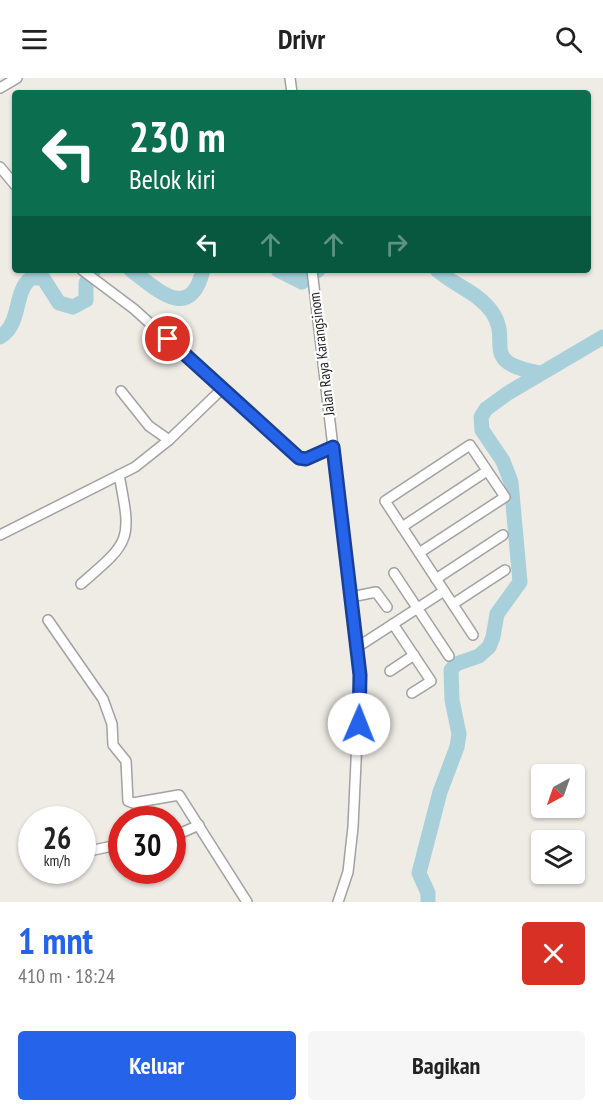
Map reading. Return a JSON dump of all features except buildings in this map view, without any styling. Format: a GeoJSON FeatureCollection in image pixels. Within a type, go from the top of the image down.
{"type":"FeatureCollection","features":[{"type":"Feature","properties":{"kind":"street"},"geometry":{"type":"LineString","coordinates":[[0,88],[17,78]]}},
{"type":"Feature","properties":{"kind":"street"},"geometry":{"type":"LineString","coordinates":[[0,167],[12,181]]}},
{"type":"Feature","properties":{"kind":"street"},"geometry":{"type":"LineString","coordinates":[[86,273],[134,309],[301,459],[333,447]]}},
{"type":"Feature","properties":{"kind":"street","name":"Jalan Raya Karangsinom"},"geometry":{"type":"LineString","coordinates":[[312,273],[360,689],[353,827],[348,872],[338,902]]}},
{"type":"Feature","properties":{"kind":"street"},"geometry":{"type":"LineString","coordinates":[[0,535],[119,475],[149,457],[222,389]]}},
{"type":"Feature","properties":{"kind":"street"},"geometry":{"type":"LineString","coordinates":[[121,391],[149,426],[169,440]]}},
{"type":"Feature","properties":{"kind":"street"},"geometry":{"type":"LineString","coordinates":[[419,553],[504,497],[470,445],[385,501],[402,527],[419,553],[436,579],[453,604],[473,635]]}},
{"type":"Feature","properties":{"kind":"street"},"geometry":{"type":"LineString","coordinates":[[402,527],[487,471]]}},
{"type":"Feature","properties":{"kind":"street"},"geometry":{"type":"LineString","coordinates":[[81,584],[117,553],[123,543],[127,523],[119,475]]}},
{"type":"Feature","properties":{"kind":"street"},"geometry":{"type":"LineString","coordinates":[[436,579],[503,535]]}},
{"type":"Feature","properties":{"kind":"street"},"geometry":{"type":"LineString","coordinates":[[453,604],[506,570]]}},
{"type":"Feature","properties":{"kind":"street"},"geometry":{"type":"LineString","coordinates":[[394,573],[449,656]]}},
{"type":"Feature","properties":{"kind":"street"},"geometry":{"type":"LineString","coordinates":[[356,648],[444,591]]}},
{"type":"Feature","properties":{"kind":"street"},"geometry":{"type":"LineString","coordinates":[[351,597],[376,592],[387,607]]}},
{"type":"Feature","properties":{"kind":"street"},"geometry":{"type":"LineString","coordinates":[[48,620],[103,699],[112,724],[114,745],[126,761],[128,801],[133,803],[177,794],[247,902]]}},
{"type":"Feature","properties":{"kind":"street"},"geometry":{"type":"LineString","coordinates":[[393,624],[431,681],[412,693]]}},
{"type":"Feature","properties":{"kind":"street"},"geometry":{"type":"LineString","coordinates":[[390,671],[414,655]]}},
{"type":"Feature","properties":{"kind":"street"},"geometry":{"type":"LineString","coordinates":[[186,831],[199,825]]}},
{"type":"Feature","properties":{"kind":"waterway"},"geometry":{"type":"LineString","coordinates":[[0,337],[12,324],[22,291],[31,278],[43,278],[59,303],[73,307],[86,300],[86,283],[92,273]]}},
{"type":"Feature","properties":{"kind":"waterway"},"geometry":{"type":"LineString","coordinates":[[135,273],[163,293],[182,298],[190,295],[197,286],[202,273]]}},
{"type":"Feature","properties":{"kind":"waterway"},"geometry":{"type":"LineString","coordinates":[[284,273],[302,282],[314,273]]}},
{"type":"Feature","properties":{"kind":"waterway"},"geometry":{"type":"LineString","coordinates":[[440,273],[480,299],[492,312],[498,323],[500,350],[503,357],[509,363],[540,373]]}},
{"type":"Feature","properties":{"kind":"waterway"},"geometry":{"type":"LineString","coordinates":[[428,902],[428,893],[419,873],[440,792],[457,747],[459,734],[452,700],[451,670],[456,664],[479,656],[489,647],[497,614],[520,582],[511,482],[503,461],[482,430],[481,417],[486,409],[508,393],[603,337]]}},
{"type":"Feature","properties":{"kind":"route"},"geometry":{"type":"LineString","coordinates":[[168,339],[299,458],[303,460],[333,447],[360,675],[359,724]]}}]}
